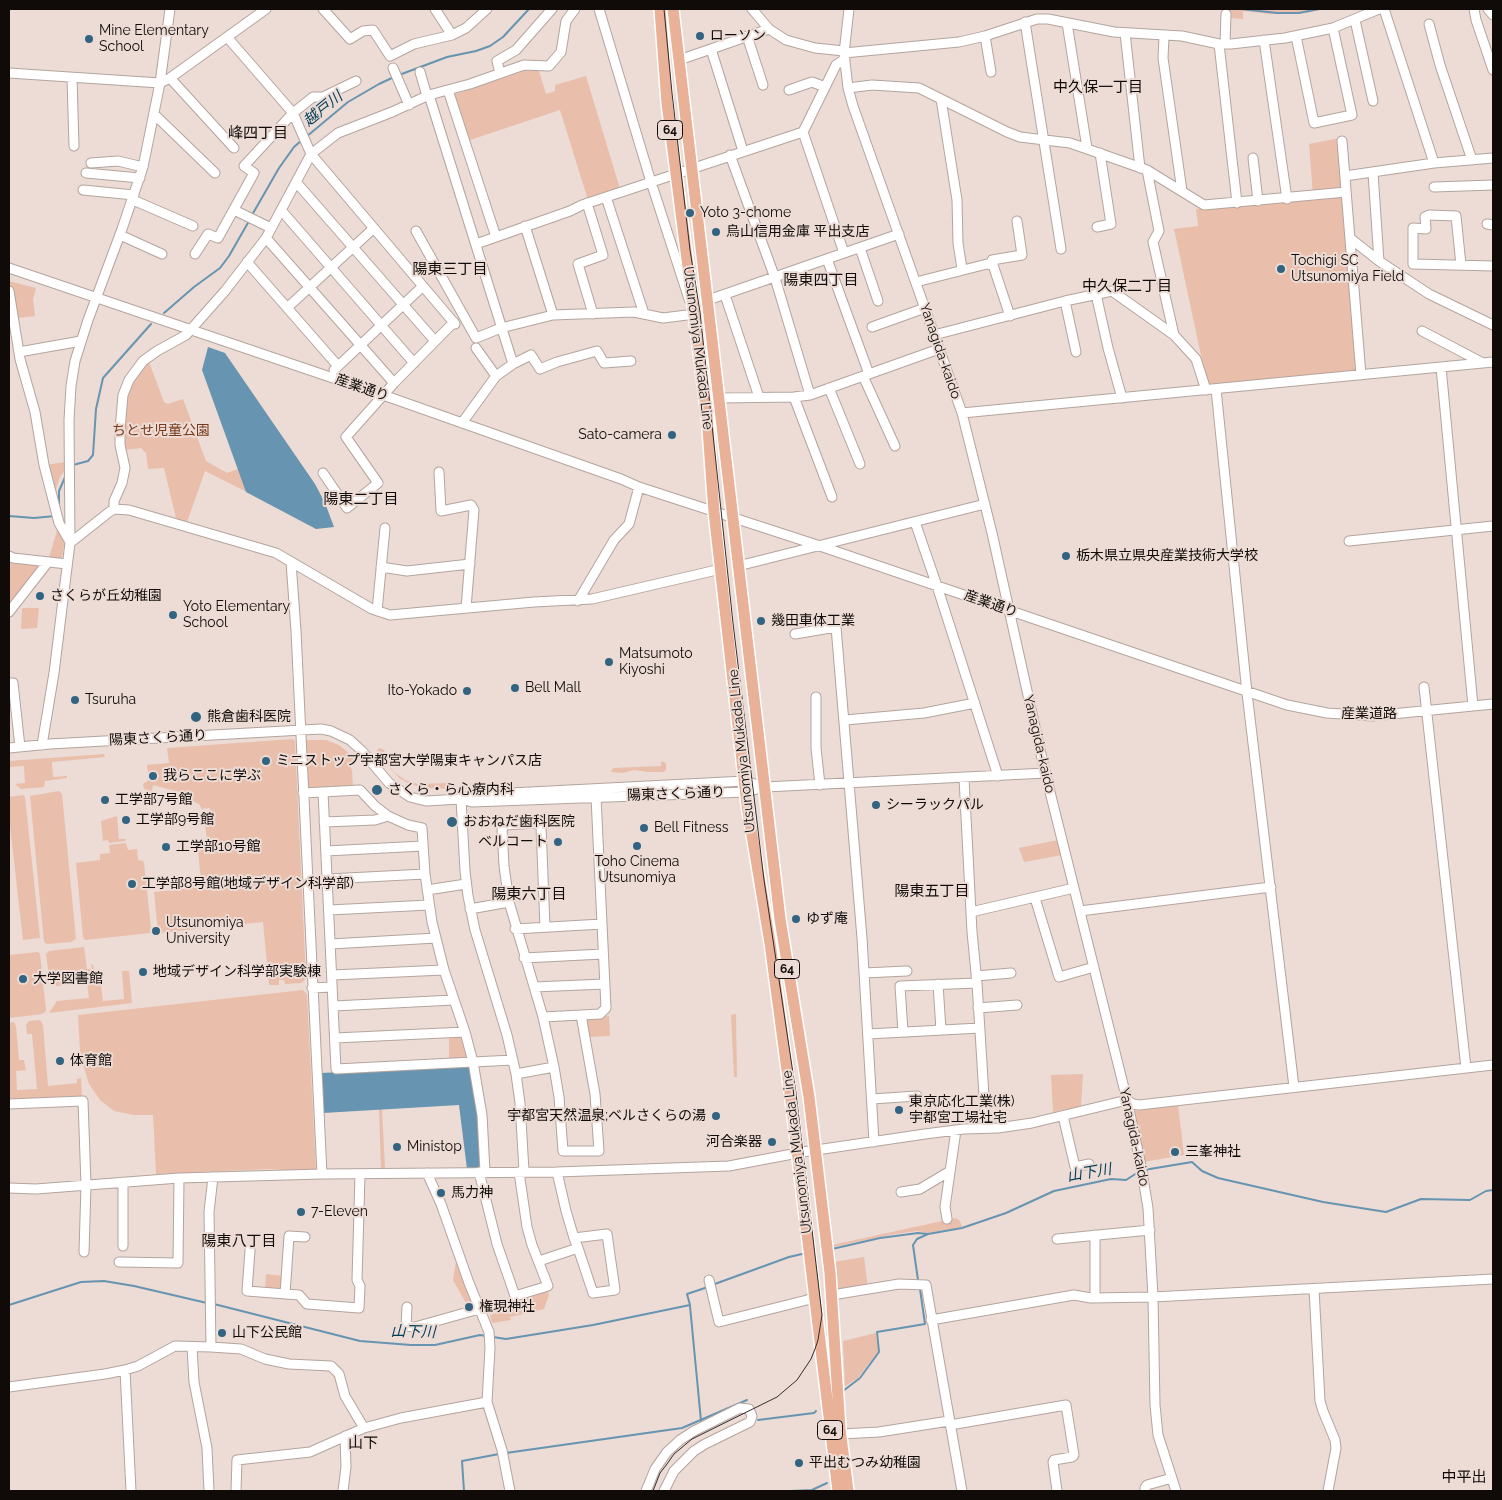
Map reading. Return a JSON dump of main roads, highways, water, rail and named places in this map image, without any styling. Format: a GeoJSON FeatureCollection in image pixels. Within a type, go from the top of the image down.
{"type":"FeatureCollection","features":[{"type":"Feature","properties":{"kind":"main road","name":"Utsunomiya Mukada Line"},"geometry":{"type":"LineString","coordinates":[[660,9],[667,103],[709,435],[714,512],[746,786],[756,864],[770,943],[798,1154],[838,1491]]}},
{"type":"Feature","properties":{"kind":"main road","name":"Utsunomiya Mukada Line"},"geometry":{"type":"LineString","coordinates":[[673,9],[783,942],[809,1097],[832,1295],[841,1434],[848,1491]]}},
{"type":"Feature","properties":{"kind":"water"},"geometry":{"type":"Polygon","coordinates":[[[208,347],[225,353],[315,484],[334,527],[316,529],[246,492],[202,370],[208,347]]]}},
{"type":"Feature","properties":{"kind":"water"},"geometry":{"type":"Polygon","coordinates":[[[469,1066],[472,1069],[478,1112],[481,1165],[477,1169],[467,1169],[459,1105],[323,1113],[321,1073],[469,1066]]]}},
{"type":"Feature","properties":{"kind":"waterway","name":"越戸川"},"geometry":{"type":"LineString","coordinates":[[399,75],[447,57],[490,46],[503,37],[529,9]]}},
{"type":"Feature","properties":{"kind":"waterway","name":"越戸川"},"geometry":{"type":"LineString","coordinates":[[1241,9],[1277,13],[1299,13],[1319,9]]}},
{"type":"Feature","properties":{"kind":"waterway","name":"越戸川"},"geometry":{"type":"LineString","coordinates":[[306,137],[348,102],[394,77]]}},
{"type":"Feature","properties":{"kind":"waterway","name":"越戸川"},"geometry":{"type":"LineString","coordinates":[[252,215],[279,168],[294,147],[302,140]]}},
{"type":"Feature","properties":{"kind":"waterway","name":"越戸川"},"geometry":{"type":"LineString","coordinates":[[164,313],[220,268],[249,221]]}},
{"type":"Feature","properties":{"kind":"waterway","name":"越戸川"},"geometry":{"type":"LineString","coordinates":[[73,465],[88,461],[93,455],[96,409],[103,378],[151,324]]}},
{"type":"Feature","properties":{"kind":"waterway","name":"越戸川"},"geometry":{"type":"LineString","coordinates":[[59,506],[59,491],[66,475]]}},
{"type":"Feature","properties":{"kind":"waterway","name":"越戸川"},"geometry":{"type":"LineString","coordinates":[[9,516],[34,518],[55,516]]}},
{"type":"Feature","properties":{"kind":"waterway","name":"山下川"},"geometry":{"type":"LineString","coordinates":[[1144,1170],[1192,1162],[1202,1171],[1218,1178],[1323,1202],[1386,1212],[1421,1199],[1470,1200],[1486,1191],[1493,1190]]}},
{"type":"Feature","properties":{"kind":"waterway","name":"山下川"},"geometry":{"type":"LineString","coordinates":[[832,1249],[880,1238],[918,1233],[928,1234],[962,1228],[1006,1213],[1054,1191],[1111,1179],[1126,1180],[1140,1171]]}},
{"type":"Feature","properties":{"kind":"waterway"},"geometry":{"type":"LineString","coordinates":[[918,1280],[913,1245],[917,1239],[928,1234]]}},
{"type":"Feature","properties":{"kind":"waterway","name":"山下川"},"geometry":{"type":"LineString","coordinates":[[712,1285],[802,1254]]}},
{"type":"Feature","properties":{"kind":"waterway","name":"山下川"},"geometry":{"type":"LineString","coordinates":[[9,1305],[81,1282],[104,1281],[207,1303]]}},
{"type":"Feature","properties":{"kind":"waterway","name":"山下川"},"geometry":{"type":"LineString","coordinates":[[493,1337],[506,1339],[593,1325],[690,1305],[687,1294],[708,1287]]}},
{"type":"Feature","properties":{"kind":"waterway"},"geometry":{"type":"LineString","coordinates":[[843,1391],[860,1378],[879,1352],[877,1332],[925,1324],[920,1289]]}},
{"type":"Feature","properties":{"kind":"waterway","name":"山下川"},"geometry":{"type":"LineString","coordinates":[[214,1304],[360,1341],[435,1345],[480,1335],[486,1336]]}},
{"type":"Feature","properties":{"kind":"waterway"},"geometry":{"type":"LineString","coordinates":[[690,1306],[701,1421]]}},
{"type":"Feature","properties":{"kind":"waterway"},"geometry":{"type":"LineString","coordinates":[[506,1453],[682,1428],[747,1400]]}},
{"type":"Feature","properties":{"kind":"waterway"},"geometry":{"type":"LineString","coordinates":[[758,1420],[814,1413],[816,1411]]}},
{"type":"Feature","properties":{"kind":"waterway"},"geometry":{"type":"LineString","coordinates":[[464,1491],[462,1461],[499,1454]]}},
{"type":"Feature","properties":{"kind":"waterway"},"geometry":{"type":"LineString","coordinates":[[791,1491],[812,1490],[827,1483]]}},
{"type":"Feature","properties":{"kind":"tram line"},"geometry":{"type":"LineString","coordinates":[[653,1491],[660,1473],[674,1454],[692,1439],[777,1397],[797,1380],[811,1359],[815,1349],[822,1315],[796,1093],[764,880],[733,623],[700,312],[690,250],[664,9]]}},
{"type":"Feature","properties":{"kind":"place","name":"ローソン"},"geometry":{"type":"Point","coordinates":[700,36]}},
{"type":"Feature","properties":{"kind":"place","name":"Mine Elementary School"},"geometry":{"type":"Point","coordinates":[89,39]}},
{"type":"Feature","properties":{"kind":"place","name":"Yoto 3-chome"},"geometry":{"type":"Point","coordinates":[690,213]}},
{"type":"Feature","properties":{"kind":"place","name":"烏山信用金庫 平出支店"},"geometry":{"type":"Point","coordinates":[716,232]}},
{"type":"Feature","properties":{"kind":"place","name":"Tochigi SC Utsunomiya Field"},"geometry":{"type":"Point","coordinates":[1281,269]}},
{"type":"Feature","properties":{"kind":"place","name":"Sato-camera"},"geometry":{"type":"Point","coordinates":[672,435]}},
{"type":"Feature","properties":{"kind":"place","name":"栃木県立県央産業技術大学校"},"geometry":{"type":"Point","coordinates":[1066,556]}},
{"type":"Feature","properties":{"kind":"place","name":"さくらが丘幼稚園"},"geometry":{"type":"Point","coordinates":[40,596]}},
{"type":"Feature","properties":{"kind":"place","name":"Yoto Elementary School"},"geometry":{"type":"Point","coordinates":[173,615]}},
{"type":"Feature","properties":{"kind":"place","name":"幾田車体工業"},"geometry":{"type":"Point","coordinates":[761,621]}},
{"type":"Feature","properties":{"kind":"place","name":"Matsumoto Kiyoshi"},"geometry":{"type":"Point","coordinates":[609,662]}},
{"type":"Feature","properties":{"kind":"place","name":"Bell Mall"},"geometry":{"type":"Point","coordinates":[515,688]}},
{"type":"Feature","properties":{"kind":"place","name":"Ito-Yokado"},"geometry":{"type":"Point","coordinates":[467,691]}},
{"type":"Feature","properties":{"kind":"place","name":"Tsuruha"},"geometry":{"type":"Point","coordinates":[75,700]}},
{"type":"Feature","properties":{"kind":"place","name":"熊倉歯科医院"},"geometry":{"type":"Point","coordinates":[196,717]}},
{"type":"Feature","properties":{"kind":"place","name":"ミニストップ宇都宮大学陽東キャンパス店"},"geometry":{"type":"Point","coordinates":[266,761]}},
{"type":"Feature","properties":{"kind":"place","name":"我らここに学ぶ"},"geometry":{"type":"Point","coordinates":[153,776]}},
{"type":"Feature","properties":{"kind":"place","name":"さくら・ら心療内科"},"geometry":{"type":"Point","coordinates":[377,790]}},
{"type":"Feature","properties":{"kind":"place","name":"工学部7号館"},"geometry":{"type":"Point","coordinates":[105,800]}},
{"type":"Feature","properties":{"kind":"place","name":"シーラックパル"},"geometry":{"type":"Point","coordinates":[876,805]}},
{"type":"Feature","properties":{"kind":"place","name":"工学部9号館"},"geometry":{"type":"Point","coordinates":[126,820]}},
{"type":"Feature","properties":{"kind":"place","name":"おおねだ歯科医院"},"geometry":{"type":"Point","coordinates":[452,822]}},
{"type":"Feature","properties":{"kind":"place","name":"Bell Fitness"},"geometry":{"type":"Point","coordinates":[644,828]}},
{"type":"Feature","properties":{"kind":"place","name":"ベルコート"},"geometry":{"type":"Point","coordinates":[558,842]}},
{"type":"Feature","properties":{"kind":"place","name":"Toho Cinema Utsunomiya"},"geometry":{"type":"Point","coordinates":[637,846]}},
{"type":"Feature","properties":{"kind":"place","name":"工学部10号館"},"geometry":{"type":"Point","coordinates":[166,847]}},
{"type":"Feature","properties":{"kind":"place","name":"工学部8号館(地域デザイン科学部)"},"geometry":{"type":"Point","coordinates":[132,884]}},
{"type":"Feature","properties":{"kind":"place","name":"ゆず庵"},"geometry":{"type":"Point","coordinates":[796,919]}},
{"type":"Feature","properties":{"kind":"place","name":"Utsunomiya University"},"geometry":{"type":"Point","coordinates":[156,931]}},
{"type":"Feature","properties":{"kind":"place","name":"地域デザイン科学部実験棟"},"geometry":{"type":"Point","coordinates":[143,972]}},
{"type":"Feature","properties":{"kind":"place","name":"大学図書館"},"geometry":{"type":"Point","coordinates":[23,979]}},
{"type":"Feature","properties":{"kind":"place","name":"体育館"},"geometry":{"type":"Point","coordinates":[60,1061]}},
{"type":"Feature","properties":{"kind":"place","name":"東京応化工業(株) 宇都宮工場社宅"},"geometry":{"type":"Point","coordinates":[899,1110]}},
{"type":"Feature","properties":{"kind":"place","name":"宇都宮天然温泉;ベルさくらの湯"},"geometry":{"type":"Point","coordinates":[716,1116]}},
{"type":"Feature","properties":{"kind":"place","name":"河合楽器"},"geometry":{"type":"Point","coordinates":[772,1142]}},
{"type":"Feature","properties":{"kind":"place","name":"Ministop"},"geometry":{"type":"Point","coordinates":[397,1147]}},
{"type":"Feature","properties":{"kind":"place","name":"三峯神社"},"geometry":{"type":"Point","coordinates":[1175,1152]}},
{"type":"Feature","properties":{"kind":"place","name":"馬力神"},"geometry":{"type":"Point","coordinates":[441,1193]}},
{"type":"Feature","properties":{"kind":"place","name":"7-Eleven"},"geometry":{"type":"Point","coordinates":[301,1212]}},
{"type":"Feature","properties":{"kind":"place","name":"権現神社"},"geometry":{"type":"Point","coordinates":[469,1307]}},
{"type":"Feature","properties":{"kind":"place","name":"山下公民館"},"geometry":{"type":"Point","coordinates":[222,1333]}},
{"type":"Feature","properties":{"kind":"place","name":"平出むつみ幼稚園"},"geometry":{"type":"Point","coordinates":[799,1463]}},
{"type":"Feature","properties":{"kind":"district","name":"中久保一丁目"},"geometry":{"type":"Point","coordinates":[1098,87]}},
{"type":"Feature","properties":{"kind":"district","name":"峰四丁目"},"geometry":{"type":"Point","coordinates":[258,133]}},
{"type":"Feature","properties":{"kind":"district","name":"陽東三丁目"},"geometry":{"type":"Point","coordinates":[450,269]}},
{"type":"Feature","properties":{"kind":"district","name":"陽東四丁目"},"geometry":{"type":"Point","coordinates":[821,280]}},
{"type":"Feature","properties":{"kind":"district","name":"中久保二丁目"},"geometry":{"type":"Point","coordinates":[1127,286]}},
{"type":"Feature","properties":{"kind":"district","name":"陽東二丁目"},"geometry":{"type":"Point","coordinates":[361,499]}},
{"type":"Feature","properties":{"kind":"district","name":"陽東五丁目"},"geometry":{"type":"Point","coordinates":[932,891]}},
{"type":"Feature","properties":{"kind":"district","name":"陽東六丁目"},"geometry":{"type":"Point","coordinates":[529,894]}},
{"type":"Feature","properties":{"kind":"district","name":"陽東八丁目"},"geometry":{"type":"Point","coordinates":[239,1241]}},
{"type":"Feature","properties":{"kind":"district","name":"山下"},"geometry":{"type":"Point","coordinates":[363,1443]}},
{"type":"Feature","properties":{"kind":"district","name":"中平出"},"geometry":{"type":"Point","coordinates":[1464,1477]}},
{"type":"Feature","properties":{"kind":"park label","name":"ちとせ児童公園"},"geometry":{"type":"Point","coordinates":[161,431]}}]}
